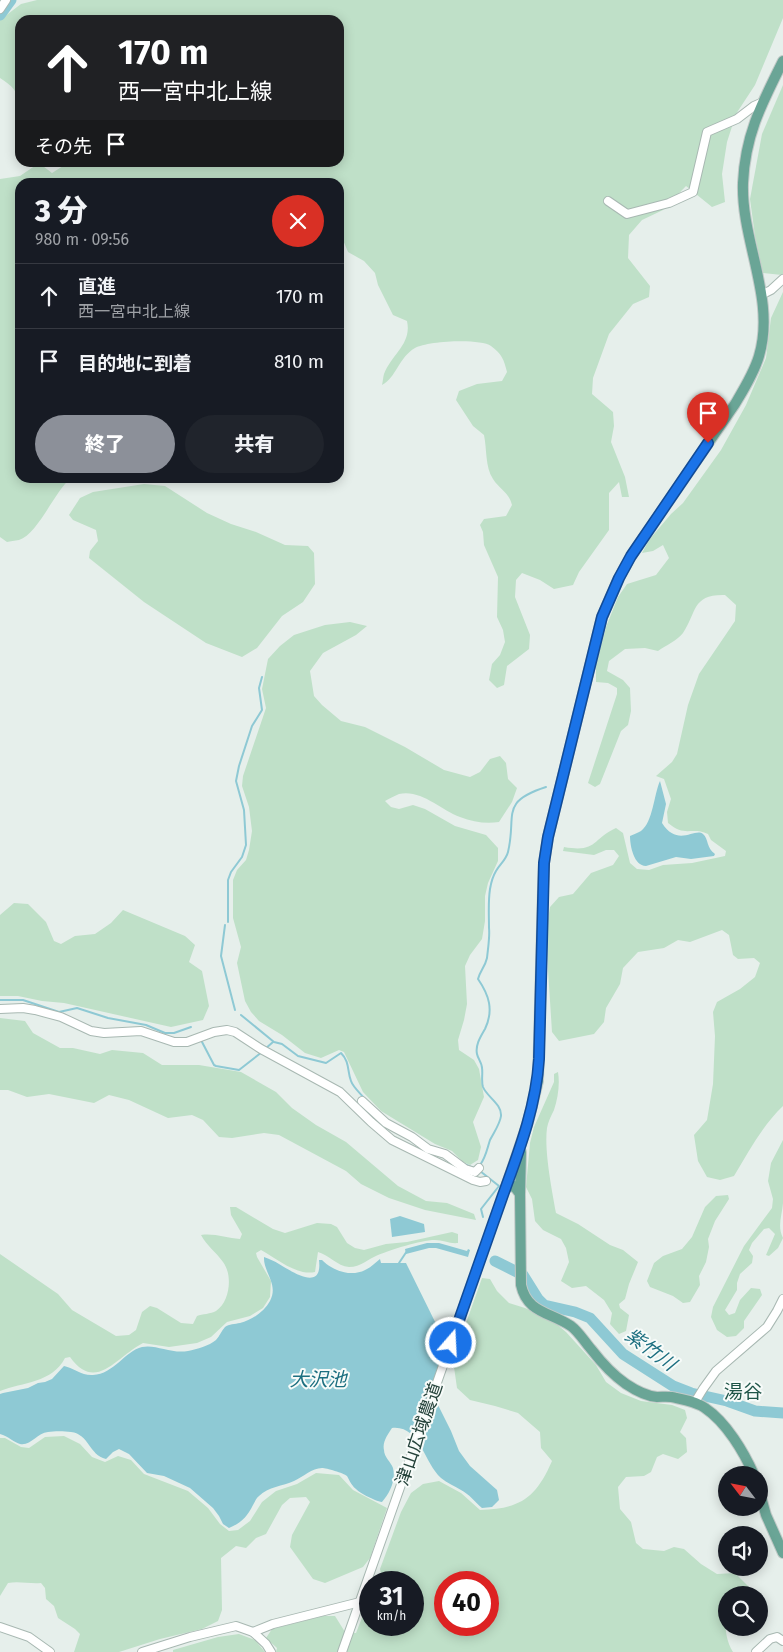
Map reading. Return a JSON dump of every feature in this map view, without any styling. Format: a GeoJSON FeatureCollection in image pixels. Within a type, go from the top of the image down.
{"type":"FeatureCollection","features":[{"type":"Feature","properties":{"kind":"main road"},"geometry":{"type":"LineString","coordinates":[[520,1194],[514,1186],[506,1187],[528,1122],[538,1081],[544,863],[548,837],[602,617],[619,578],[631,556],[735,404],[759,358],[764,337],[764,315],[744,211],[744,158],[749,137],[763,102],[783,61]]}},
{"type":"Feature","properties":{"kind":"main road"},"geometry":{"type":"LineString","coordinates":[[521,1144],[520,1274],[523,1293],[529,1304],[570,1326],[609,1370],[626,1384],[647,1395],[697,1400],[712,1413],[736,1441],[749,1466]]}},
{"type":"Feature","properties":{"kind":"main road"},"geometry":{"type":"LineString","coordinates":[[766,1516],[783,1553]]}},
{"type":"Feature","properties":{"kind":"street"},"geometry":{"type":"LineString","coordinates":[[0,9],[6,0]]}},
{"type":"Feature","properties":{"kind":"street"},"geometry":{"type":"LineString","coordinates":[[608,201],[627,214],[669,203],[693,192],[706,132],[737,119],[754,106],[763,102]]}},
{"type":"Feature","properties":{"kind":"street"},"geometry":{"type":"LineString","coordinates":[[761,295],[771,290],[783,279]]}},
{"type":"Feature","properties":{"kind":"street"},"geometry":{"type":"LineString","coordinates":[[0,1009],[23,1008],[35,1010],[61,1017],[90,1031],[104,1033],[142,1031],[174,1042],[187,1042],[214,1032],[227,1030],[235,1032],[261,1049],[340,1092],[370,1122],[392,1140],[472,1180],[486,1181]]}},
{"type":"Feature","properties":{"kind":"street"},"geometry":{"type":"LineString","coordinates":[[362,1101],[386,1123],[418,1141],[428,1149],[445,1154],[465,1169],[475,1172],[479,1168]]}},
{"type":"Feature","properties":{"kind":"street","name":"津山広域農道"},"geometry":{"type":"LineString","coordinates":[[371,1571],[506,1187]]}},
{"type":"Feature","properties":{"kind":"street"},"geometry":{"type":"LineString","coordinates":[[697,1400],[716,1371],[767,1327],[780,1313],[783,1298]]}},
{"type":"Feature","properties":{"kind":"street"},"geometry":{"type":"LineString","coordinates":[[253,1632],[272,1624],[359,1602]]}},
{"type":"Feature","properties":{"kind":"street","name":"津山広域農道"},"geometry":{"type":"LineString","coordinates":[[342,1652],[359,1605]]}},
{"type":"Feature","properties":{"kind":"street"},"geometry":{"type":"LineString","coordinates":[[142,1652],[190,1637],[236,1626],[253,1632],[266,1644],[271,1652]]}},
{"type":"Feature","properties":{"kind":"street"},"geometry":{"type":"LineString","coordinates":[[0,1627],[29,1637],[50,1652]]}},
{"type":"Feature","properties":{"kind":"street"},"geometry":{"type":"LineString","coordinates":[[756,1652],[770,1639],[777,1637],[783,1641]]}},
{"type":"Feature","properties":{"kind":"green space"},"geometry":{"type":"Polygon","coordinates":[[[37,0],[783,0],[783,18],[755,85],[736,114],[727,142],[722,174],[725,202],[712,207],[686,186],[663,210],[642,220],[629,235],[628,258],[650,286],[649,297],[633,304],[609,334],[593,378],[592,394],[613,412],[614,426],[611,442],[625,477],[629,497],[622,497],[619,482],[609,493],[609,530],[579,572],[573,585],[554,589],[540,580],[522,573],[516,580],[515,597],[530,635],[529,649],[507,666],[504,685],[497,688],[489,680],[492,664],[500,655],[505,642],[503,630],[497,617],[498,577],[484,545],[483,532],[480,525],[484,519],[506,516],[512,505],[507,494],[490,474],[484,435],[473,426],[456,400],[459,391],[477,384],[502,381],[507,372],[505,364],[498,352],[485,344],[453,341],[430,344],[415,348],[410,352],[391,378],[382,385],[387,367],[407,336],[407,321],[393,315],[378,285],[375,273],[364,261],[348,252],[344,242],[344,178],[15,178],[15,483],[66,483],[33,530],[26,536],[19,540],[7,542],[0,537],[0,179],[20,176],[33,167],[44,167],[52,173],[61,167],[344,167],[344,15],[15,15],[15,92],[10,85],[0,78],[0,20],[21,4],[37,0]]]}},
{"type":"Feature","properties":{"kind":"green space"},"geometry":{"type":"Polygon","coordinates":[[[783,85],[782,275],[763,273],[750,199],[762,134],[783,85]]]}},
{"type":"Feature","properties":{"kind":"green space"},"geometry":{"type":"Polygon","coordinates":[[[783,292],[783,1106],[762,1130],[734,1176],[720,1180],[707,1177],[698,1161],[694,1135],[707,1120],[713,1084],[715,1036],[713,1012],[717,1002],[740,989],[755,977],[760,963],[754,958],[738,959],[733,955],[729,935],[722,930],[690,942],[678,940],[664,948],[638,952],[623,968],[620,984],[606,1008],[604,1022],[594,1034],[559,1041],[552,1032],[547,925],[550,907],[559,897],[573,894],[591,873],[613,865],[619,856],[614,850],[606,850],[594,855],[563,851],[564,847],[589,847],[616,828],[623,833],[630,863],[637,869],[649,870],[663,865],[692,863],[725,856],[726,851],[711,840],[708,834],[679,830],[668,823],[667,812],[671,799],[664,779],[656,776],[672,762],[677,754],[688,705],[699,674],[735,621],[736,605],[725,595],[714,595],[706,598],[697,606],[683,633],[671,643],[658,651],[645,648],[625,649],[609,661],[607,671],[623,680],[630,688],[631,711],[628,725],[621,731],[600,784],[595,787],[588,783],[617,694],[617,688],[608,683],[596,682],[596,664],[606,627],[618,597],[627,584],[656,575],[669,558],[663,545],[653,551],[642,553],[649,540],[683,503],[721,450],[746,405],[766,358],[771,318],[783,292]]]}},
{"type":"Feature","properties":{"kind":"green space"},"geometry":{"type":"Polygon","coordinates":[[[144,484],[165,486],[207,513],[231,524],[256,532],[285,545],[308,546],[314,553],[315,584],[303,602],[282,616],[257,648],[242,657],[206,643],[144,602],[89,558],[90,551],[98,541],[96,530],[73,520],[69,515],[80,498],[93,492],[144,484]]]}},
{"type":"Feature","properties":{"kind":"green space"},"geometry":{"type":"Polygon","coordinates":[[[350,622],[367,626],[356,635],[323,653],[310,671],[314,696],[322,705],[341,721],[365,727],[405,747],[444,770],[470,777],[480,772],[490,759],[500,756],[506,763],[508,779],[517,788],[512,802],[499,822],[494,823],[465,819],[415,794],[399,794],[385,801],[391,807],[399,809],[413,805],[425,809],[455,826],[486,835],[498,848],[498,861],[488,883],[485,896],[485,921],[482,939],[470,955],[465,966],[467,1004],[458,1040],[459,1050],[474,1060],[479,1069],[484,1097],[473,1122],[481,1147],[478,1160],[470,1165],[463,1162],[452,1151],[435,1144],[381,1111],[363,1092],[344,1052],[339,1050],[321,1058],[305,1053],[282,1035],[259,1021],[245,1001],[237,963],[241,947],[233,918],[233,880],[237,870],[246,860],[249,850],[252,831],[249,807],[242,786],[243,776],[266,708],[262,689],[268,659],[294,635],[325,625],[350,622]]]}},
{"type":"Feature","properties":{"kind":"green space"},"geometry":{"type":"Polygon","coordinates":[[[14,903],[28,904],[46,922],[54,941],[61,944],[75,936],[95,934],[111,923],[123,910],[185,936],[195,945],[189,962],[202,971],[209,1006],[203,1020],[171,1027],[64,1003],[18,996],[0,996],[0,915],[14,903]]]}},
{"type":"Feature","properties":{"kind":"green space"},"geometry":{"type":"Polygon","coordinates":[[[0,1018],[25,1021],[33,1033],[60,1048],[73,1048],[100,1054],[112,1050],[143,1053],[162,1065],[199,1065],[241,1072],[276,1092],[292,1108],[316,1125],[346,1142],[398,1186],[426,1201],[447,1203],[474,1214],[476,1220],[425,1210],[389,1198],[361,1184],[346,1171],[279,1135],[264,1133],[232,1138],[219,1137],[203,1120],[192,1115],[168,1118],[129,1100],[109,1095],[94,1103],[49,1094],[27,1097],[8,1090],[0,1090],[0,1018]]]}},
{"type":"Feature","properties":{"kind":"green space"},"geometry":{"type":"Polygon","coordinates":[[[558,1072],[558,1096],[547,1126],[546,1137],[556,1213],[578,1224],[610,1245],[623,1250],[638,1262],[625,1299],[619,1304],[620,1308],[629,1315],[626,1331],[619,1334],[610,1324],[612,1313],[604,1300],[586,1286],[572,1288],[561,1281],[569,1262],[566,1248],[561,1239],[543,1230],[535,1221],[532,1199],[526,1187],[530,1143],[534,1127],[554,1082],[554,1074],[558,1072]]]}},
{"type":"Feature","properties":{"kind":"green space"},"geometry":{"type":"Polygon","coordinates":[[[783,1140],[783,1203],[780,1225],[783,1238],[778,1248],[769,1256],[766,1255],[775,1234],[769,1228],[764,1229],[752,1243],[749,1250],[753,1256],[752,1263],[740,1274],[737,1290],[725,1310],[729,1315],[735,1313],[740,1300],[751,1288],[760,1289],[762,1295],[744,1321],[744,1328],[736,1336],[727,1337],[717,1330],[711,1317],[713,1307],[744,1246],[772,1208],[773,1199],[768,1181],[771,1163],[783,1140]]]}},
{"type":"Feature","properties":{"kind":"green space"},"geometry":{"type":"Polygon","coordinates":[[[728,1195],[729,1199],[715,1221],[708,1239],[709,1247],[706,1262],[699,1276],[700,1285],[690,1302],[683,1303],[673,1296],[650,1287],[647,1281],[654,1263],[663,1256],[682,1249],[692,1237],[705,1207],[716,1196],[728,1195]]]}},
{"type":"Feature","properties":{"kind":"green space"},"geometry":{"type":"Polygon","coordinates":[[[230,1207],[236,1207],[273,1229],[285,1233],[317,1223],[331,1224],[337,1227],[347,1243],[355,1248],[364,1250],[452,1232],[458,1234],[458,1243],[435,1240],[422,1242],[390,1251],[353,1267],[341,1265],[318,1252],[315,1272],[308,1273],[287,1266],[261,1250],[256,1253],[271,1281],[270,1297],[263,1308],[250,1316],[227,1322],[211,1337],[197,1343],[169,1347],[143,1343],[106,1369],[97,1372],[89,1372],[79,1367],[70,1357],[65,1358],[53,1372],[45,1377],[0,1391],[0,1254],[58,1294],[72,1310],[116,1336],[129,1335],[136,1330],[142,1312],[150,1306],[157,1308],[181,1323],[193,1324],[197,1316],[212,1313],[221,1307],[227,1295],[229,1281],[226,1267],[201,1235],[216,1235],[240,1239],[242,1234],[231,1215],[230,1207]]]}},
{"type":"Feature","properties":{"kind":"green space"},"geometry":{"type":"Polygon","coordinates":[[[482,1278],[490,1279],[497,1291],[509,1303],[553,1321],[566,1332],[596,1365],[606,1382],[621,1393],[641,1401],[672,1405],[685,1410],[687,1418],[680,1432],[686,1438],[687,1452],[678,1459],[663,1454],[657,1457],[651,1472],[644,1476],[626,1477],[618,1487],[620,1509],[631,1522],[636,1543],[643,1549],[664,1551],[674,1547],[684,1549],[701,1564],[718,1574],[718,1576],[738,1576],[748,1586],[718,1586],[718,1636],[727,1636],[733,1652],[276,1652],[277,1648],[266,1638],[272,1629],[323,1616],[335,1616],[345,1632],[356,1633],[359,1625],[359,1636],[424,1636],[424,1571],[380,1571],[380,1569],[401,1512],[411,1493],[423,1484],[439,1481],[461,1493],[480,1510],[516,1504],[525,1499],[540,1484],[552,1461],[541,1448],[540,1432],[518,1413],[470,1400],[457,1388],[453,1360],[482,1278]]]}},
{"type":"Feature","properties":{"kind":"green space"},"geometry":{"type":"Polygon","coordinates":[[[64,1436],[80,1444],[92,1457],[105,1462],[118,1456],[131,1460],[144,1474],[188,1491],[208,1508],[220,1524],[229,1531],[238,1530],[250,1521],[262,1502],[276,1491],[297,1484],[316,1473],[339,1475],[353,1490],[387,1508],[370,1558],[363,1567],[325,1583],[313,1579],[290,1547],[292,1535],[310,1502],[306,1497],[290,1498],[282,1505],[266,1534],[256,1538],[246,1548],[236,1546],[221,1558],[222,1610],[218,1621],[202,1629],[160,1639],[119,1652],[74,1652],[80,1634],[58,1618],[54,1606],[46,1599],[45,1588],[41,1583],[8,1583],[0,1596],[0,1438],[5,1438],[21,1447],[29,1448],[45,1437],[64,1436]]]}},
{"type":"Feature","properties":{"kind":"green space"},"geometry":{"type":"Polygon","coordinates":[[[239,1634],[255,1640],[265,1652],[173,1652],[173,1650],[218,1637],[239,1634]]]}},
{"type":"Feature","properties":{"kind":"water"},"geometry":{"type":"Polygon","coordinates":[[[660,781],[666,804],[662,823],[668,830],[680,836],[695,833],[703,834],[710,849],[715,854],[714,856],[691,859],[676,857],[646,866],[638,863],[632,850],[630,836],[645,827],[651,815],[660,781]]]}},
{"type":"Feature","properties":{"kind":"water"},"geometry":{"type":"Polygon","coordinates":[[[400,1216],[424,1224],[425,1232],[392,1237],[390,1219],[400,1216]]]}},
{"type":"Feature","properties":{"kind":"water"},"geometry":{"type":"Polygon","coordinates":[[[427,1243],[439,1243],[467,1251],[468,1249],[470,1250],[468,1257],[436,1248],[406,1254],[405,1249],[427,1243]]]}},
{"type":"Feature","properties":{"kind":"water","name":"大沢池"},"geometry":{"type":"Polygon","coordinates":[[[264,1257],[298,1275],[311,1278],[316,1276],[319,1270],[319,1260],[337,1270],[349,1273],[361,1272],[380,1259],[381,1263],[406,1263],[442,1336],[440,1362],[431,1391],[459,1451],[470,1466],[497,1490],[499,1500],[492,1507],[482,1508],[467,1494],[441,1478],[421,1446],[409,1432],[401,1429],[392,1428],[385,1441],[384,1453],[393,1468],[394,1477],[388,1495],[382,1502],[358,1491],[347,1476],[339,1472],[318,1468],[294,1481],[263,1493],[257,1498],[243,1519],[229,1528],[223,1524],[213,1508],[190,1488],[164,1476],[147,1473],[129,1454],[119,1449],[106,1459],[100,1457],[82,1436],[71,1432],[56,1431],[44,1433],[24,1444],[20,1444],[0,1434],[0,1394],[28,1388],[52,1379],[64,1366],[85,1374],[100,1374],[113,1367],[136,1349],[142,1347],[147,1346],[182,1352],[199,1348],[216,1340],[227,1326],[253,1318],[264,1309],[272,1295],[272,1284],[264,1257]]]}},
{"type":"Feature","properties":{"kind":"waterway"},"geometry":{"type":"LineString","coordinates":[[0,15],[11,0]]}},
{"type":"Feature","properties":{"kind":"waterway"},"geometry":{"type":"LineString","coordinates":[[228,922],[228,880],[231,872],[242,857],[246,845],[244,810],[236,781],[252,726],[262,710],[259,688],[262,677]]}},
{"type":"Feature","properties":{"kind":"waterway"},"geometry":{"type":"LineString","coordinates":[[480,1165],[501,1116],[497,1104],[483,1087],[482,1066],[477,1051],[479,1041],[488,1022],[490,1009],[485,991],[478,979],[487,958],[490,889],[495,873],[508,852],[513,811],[516,804],[522,798],[546,787]]}},
{"type":"Feature","properties":{"kind":"waterway"},"geometry":{"type":"LineString","coordinates":[[225,925],[221,956],[235,1010]]}},
{"type":"Feature","properties":{"kind":"waterway"},"geometry":{"type":"LineString","coordinates":[[0,1000],[23,1000],[59,1012],[77,1008],[108,1018],[146,1025],[165,1033],[174,1033],[191,1027]]}},
{"type":"Feature","properties":{"kind":"waterway"},"geometry":{"type":"LineString","coordinates":[[241,1015],[274,1042],[282,1044],[298,1056],[326,1063],[341,1053],[347,1063],[352,1083],[364,1098]]}},
{"type":"Feature","properties":{"kind":"waterway"},"geometry":{"type":"LineString","coordinates":[[201,1040],[216,1066],[239,1070],[262,1052]]}},
{"type":"Feature","properties":{"kind":"waterway"},"geometry":{"type":"LineString","coordinates":[[265,1049],[273,1042]]}},
{"type":"Feature","properties":{"kind":"waterway"},"geometry":{"type":"LineString","coordinates":[[464,1164],[476,1169]]}},
{"type":"Feature","properties":{"kind":"waterway"},"geometry":{"type":"LineString","coordinates":[[480,1171],[499,1186],[481,1209],[483,1217]]}},
{"type":"Feature","properties":{"kind":"waterway"},"geometry":{"type":"LineString","coordinates":[[399,1263],[407,1251]]}},
{"type":"Feature","properties":{"kind":"waterway","name":"紫竹川"},"geometry":{"type":"LineString","coordinates":[[495,1261],[523,1275],[544,1305],[575,1312],[590,1318],[623,1354],[673,1386],[755,1411],[783,1413]]}},
{"type":"Feature","properties":{"kind":"district","name":"湯谷"},"geometry":{"type":"Point","coordinates":[743,1391]}},
{"type":"Feature","properties":{"kind":"route"},"geometry":{"type":"LineString","coordinates":[[451,1343],[521,1144],[538,1081],[544,863],[548,837],[602,617],[609,598],[631,556],[708,443]]}}]}
